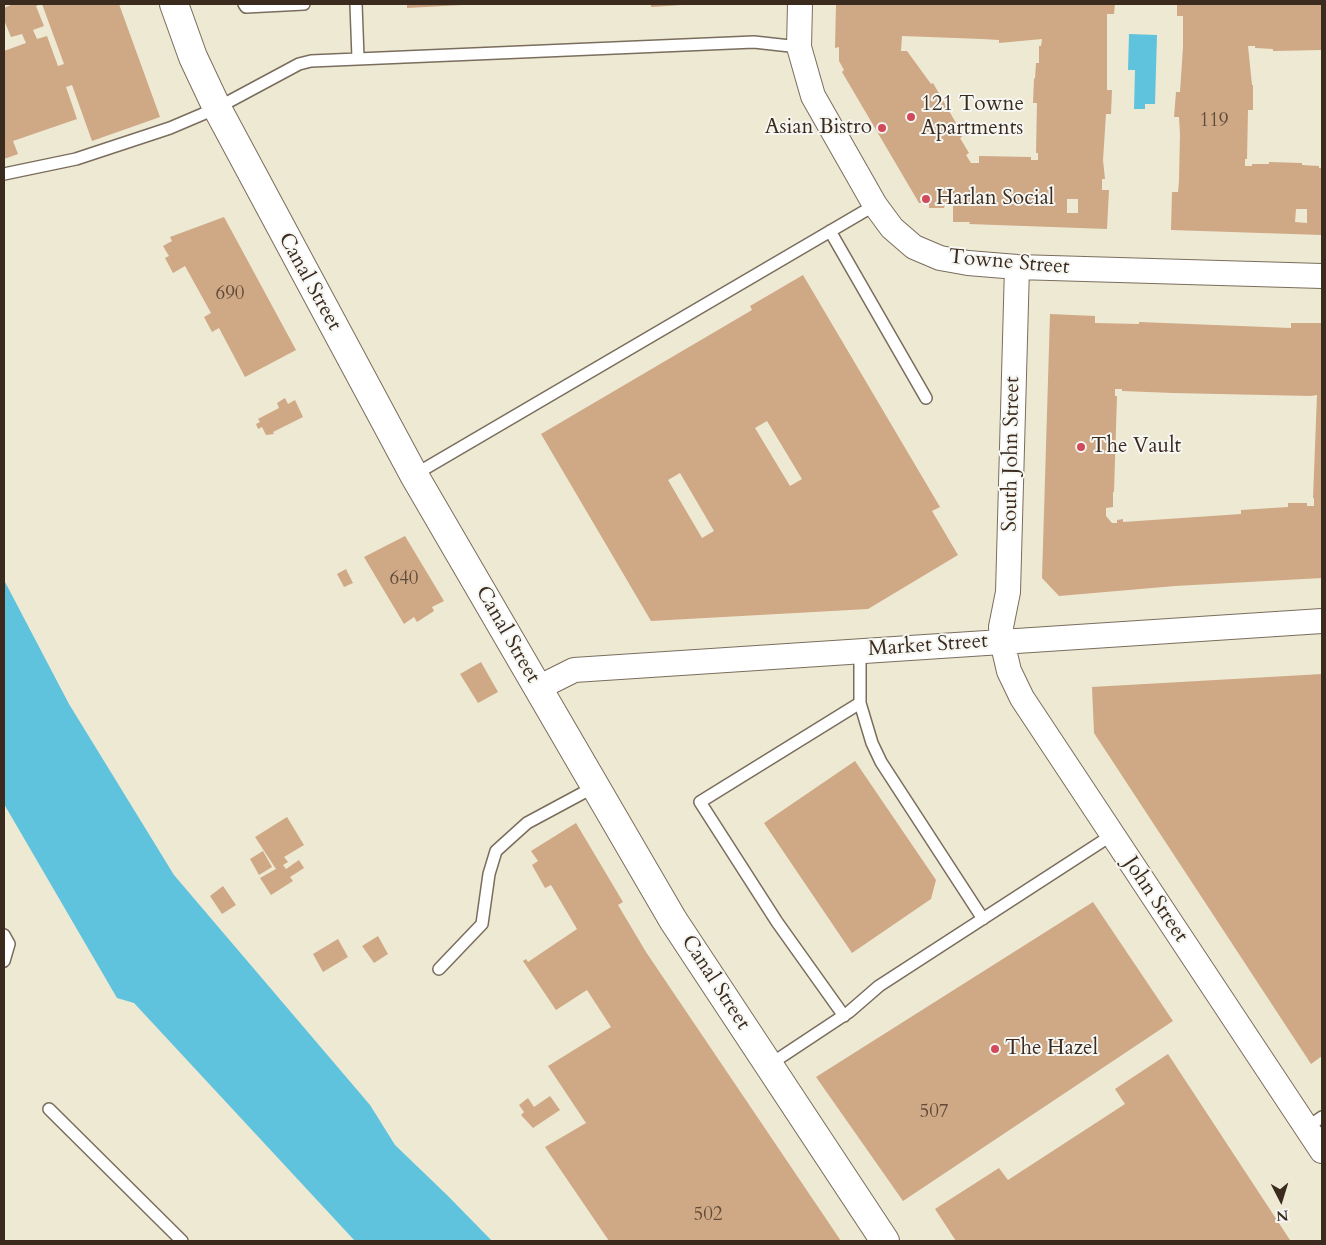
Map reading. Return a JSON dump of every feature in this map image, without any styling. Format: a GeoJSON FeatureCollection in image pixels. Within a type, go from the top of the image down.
{"type":"FeatureCollection","features":[{"type":"Feature","properties":{"kind":"street","name":"Canal Street"},"geometry":{"type":"LineString","coordinates":[[174,4],[193,57],[217,108],[414,475],[673,920],[885,1241]]}},
{"type":"Feature","properties":{"kind":"street","name":"Towne Street"},"geometry":{"type":"LineString","coordinates":[[800,4],[799,47],[813,96],[876,205],[892,228],[914,247],[949,260],[1017,267],[1322,276]]}},
{"type":"Feature","properties":{"kind":"street","name":"South John Street"},"geometry":{"type":"LineString","coordinates":[[1002,641],[1001,627],[1008,592],[1017,267]]}},
{"type":"Feature","properties":{"kind":"street","name":"Market Street"},"geometry":{"type":"LineString","coordinates":[[538,688],[574,670],[1002,641],[1322,622]]}},
{"type":"Feature","properties":{"kind":"street","name":"John Street"},"geometry":{"type":"LineString","coordinates":[[1002,641],[1009,671],[1022,698],[1112,835],[1314,1122],[1322,1151]]}},
{"type":"Feature","properties":{"kind":"lane"},"geometry":{"type":"LineString","coordinates":[[244,4],[246,7],[304,4]]}},
{"type":"Feature","properties":{"kind":"lane"},"geometry":{"type":"LineString","coordinates":[[356,4],[358,58]]}},
{"type":"Feature","properties":{"kind":"lane"},"geometry":{"type":"LineString","coordinates":[[4,174],[76,159],[170,128],[217,108],[299,64],[311,61],[754,42],[799,47]]}},
{"type":"Feature","properties":{"kind":"lane"},"geometry":{"type":"LineString","coordinates":[[414,475],[876,205]]}},
{"type":"Feature","properties":{"kind":"lane"},"geometry":{"type":"LineString","coordinates":[[830,232],[926,398]]}},
{"type":"Feature","properties":{"kind":"lane"},"geometry":{"type":"LineString","coordinates":[[860,651],[860,703],[872,743],[881,762],[982,919]]}},
{"type":"Feature","properties":{"kind":"lane"},"geometry":{"type":"LineString","coordinates":[[844,1016],[777,922],[700,802],[860,703]]}},
{"type":"Feature","properties":{"kind":"lane"},"geometry":{"type":"LineString","coordinates":[[439,969],[482,924],[489,874],[496,851],[527,824],[594,787]]}},
{"type":"Feature","properties":{"kind":"lane"},"geometry":{"type":"LineString","coordinates":[[769,1065],[844,1016],[879,986],[1112,835]]}},
{"type":"Feature","properties":{"kind":"lane"},"geometry":{"type":"LineString","coordinates":[[4,935],[9,944],[4,961]]}},
{"type":"Feature","properties":{"kind":"lane"},"geometry":{"type":"LineString","coordinates":[[50,1109],[182,1241]]}},
{"type":"Feature","properties":{"kind":"water"},"geometry":{"type":"Polygon","coordinates":[[[1129,34],[1157,35],[1155,104],[1145,104],[1145,109],[1134,109],[1135,70],[1128,70],[1129,34]]]}},
{"type":"Feature","properties":{"kind":"water"},"geometry":{"type":"Polygon","coordinates":[[[4,580],[69,704],[174,875],[370,1105],[395,1145],[492,1241],[355,1241],[134,1003],[117,998],[4,804],[4,580]]]}},
{"type":"Feature","properties":{"kind":"building"},"geometry":{"type":"Polygon","coordinates":[[[13,4],[42,4],[119,4],[160,117],[92,141],[72,85],[66,87],[77,119],[13,141],[18,154],[4,159],[4,51],[26,43],[22,34],[11,37],[4,20],[4,8],[13,4]],[[42,4],[36,6],[44,26],[33,30],[37,39],[47,36],[58,66],[64,64],[42,4]]]}},
{"type":"Feature","properties":{"kind":"building"},"geometry":{"type":"Polygon","coordinates":[[[407,4],[462,4],[462,5],[407,8],[407,4]]]}},
{"type":"Feature","properties":{"kind":"building"},"geometry":{"type":"Polygon","coordinates":[[[651,4],[682,4],[682,5],[651,7],[651,4]]]}},
{"type":"Feature","properties":{"kind":"building","name":"121 Towne Apartments"},"geometry":{"type":"Polygon","coordinates":[[[836,4],[1115,4],[1114,14],[1107,14],[1107,90],[1112,90],[1111,114],[1106,114],[1103,160],[1105,179],[1102,179],[1102,190],[1109,190],[1107,229],[953,222],[953,204],[945,204],[944,208],[929,208],[929,203],[919,203],[842,72],[844,70],[839,61],[839,47],[835,48],[836,4]],[[902,36],[901,51],[907,51],[931,84],[933,83],[956,123],[962,137],[960,138],[969,153],[966,155],[971,163],[979,163],[979,156],[1031,157],[1031,160],[1038,160],[1038,153],[1036,153],[1037,103],[1033,103],[1036,63],[1039,63],[1039,46],[1041,46],[1042,39],[999,43],[999,40],[902,36]],[[1067,199],[1067,213],[1078,213],[1078,199],[1067,199]]]}},
{"type":"Feature","properties":{"kind":"building"},"geometry":{"type":"Polygon","coordinates":[[[1177,4],[1322,4],[1322,50],[1273,51],[1273,49],[1248,46],[1253,85],[1253,110],[1248,110],[1247,159],[1245,159],[1245,166],[1269,164],[1269,162],[1302,163],[1302,165],[1319,166],[1319,168],[1322,168],[1322,235],[1171,230],[1172,192],[1178,192],[1179,181],[1179,117],[1174,117],[1176,92],[1180,92],[1183,47],[1183,16],[1177,16],[1177,4]],[[1296,209],[1295,222],[1307,223],[1307,209],[1296,209]]]}},
{"type":"Feature","properties":{"kind":"building"},"geometry":{"type":"Polygon","coordinates":[[[224,217],[296,350],[245,377],[219,328],[212,332],[204,317],[211,313],[185,266],[173,273],[165,258],[169,256],[163,246],[172,241],[170,237],[224,217]]]}},
{"type":"Feature","properties":{"kind":"building"},"geometry":{"type":"Polygon","coordinates":[[[803,275],[940,507],[932,511],[958,555],[868,609],[651,621],[541,434],[752,310],[750,306],[803,275]],[[767,421],[755,428],[790,486],[802,479],[767,421]],[[680,473],[668,480],[702,538],[714,531],[680,473]]]}},
{"type":"Feature","properties":{"kind":"building","name":"The Vault"},"geometry":{"type":"Polygon","coordinates":[[[1050,314],[1095,316],[1095,323],[1139,324],[1139,322],[1291,328],[1291,323],[1322,323],[1322,578],[1175,586],[1059,596],[1042,578],[1050,314]],[[1115,389],[1115,396],[1117,396],[1113,507],[1106,508],[1106,516],[1112,523],[1117,523],[1117,520],[1123,519],[1123,522],[1241,514],[1241,510],[1288,507],[1288,503],[1307,503],[1307,506],[1314,506],[1317,395],[1173,393],[1122,391],[1122,389],[1115,389]]]}},
{"type":"Feature","properties":{"kind":"building"},"geometry":{"type":"Polygon","coordinates":[[[285,398],[288,404],[295,400],[303,417],[273,432],[274,434],[266,435],[262,427],[258,429],[256,424],[260,422],[258,419],[279,408],[277,403],[285,398]]]}},
{"type":"Feature","properties":{"kind":"building"},"geometry":{"type":"Polygon","coordinates":[[[405,536],[444,601],[432,607],[434,611],[417,622],[414,617],[404,624],[364,557],[405,536]]]}},
{"type":"Feature","properties":{"kind":"building"},"geometry":{"type":"Polygon","coordinates":[[[346,569],[353,583],[344,587],[337,574],[346,569]]]}},
{"type":"Feature","properties":{"kind":"building"},"geometry":{"type":"Polygon","coordinates":[[[481,662],[498,692],[478,703],[460,674],[481,662]]]}},
{"type":"Feature","properties":{"kind":"building"},"geometry":{"type":"Polygon","coordinates":[[[1322,674],[1322,1056],[1311,1064],[1094,733],[1092,687],[1322,674]]]}},
{"type":"Feature","properties":{"kind":"building"},"geometry":{"type":"Polygon","coordinates":[[[855,761],[936,880],[931,899],[852,953],[764,823],[855,761]]]}},
{"type":"Feature","properties":{"kind":"building"},"geometry":{"type":"Polygon","coordinates":[[[287,817],[304,845],[284,857],[288,862],[283,865],[286,869],[299,860],[304,868],[290,877],[293,881],[271,895],[260,878],[276,869],[255,837],[287,817]]]}},
{"type":"Feature","properties":{"kind":"building"},"geometry":{"type":"Polygon","coordinates":[[[576,823],[623,902],[618,905],[646,952],[841,1241],[609,1241],[545,1147],[586,1123],[548,1066],[611,1027],[587,990],[556,1010],[523,961],[526,959],[528,962],[577,929],[551,885],[545,888],[532,865],[538,861],[531,851],[576,823]]]}},
{"type":"Feature","properties":{"kind":"building"},"geometry":{"type":"Polygon","coordinates":[[[263,851],[272,867],[259,875],[250,859],[263,851]]]}},
{"type":"Feature","properties":{"kind":"building"},"geometry":{"type":"Polygon","coordinates":[[[223,886],[236,905],[222,914],[210,896],[223,886]]]}},
{"type":"Feature","properties":{"kind":"building","name":"The Hazel"},"geometry":{"type":"Polygon","coordinates":[[[1093,902],[1173,1021],[903,1201],[816,1077],[1093,902]]]}},
{"type":"Feature","properties":{"kind":"building"},"geometry":{"type":"Polygon","coordinates":[[[378,936],[388,954],[374,963],[362,946],[378,936]]]}},
{"type":"Feature","properties":{"kind":"building"},"geometry":{"type":"Polygon","coordinates":[[[338,939],[348,957],[323,972],[313,954],[338,939]]]}},
{"type":"Feature","properties":{"kind":"building"},"geometry":{"type":"Polygon","coordinates":[[[1168,1054],[1290,1240],[956,1241],[935,1209],[999,1168],[1008,1180],[1125,1104],[1115,1089],[1168,1054]]]}},
{"type":"Feature","properties":{"kind":"building"},"geometry":{"type":"Polygon","coordinates":[[[550,1096],[560,1110],[533,1128],[521,1115],[524,1112],[519,1105],[528,1098],[534,1107],[550,1096]]]}},
{"type":"Feature","properties":{"kind":"place","name":"121 Towne Apartments"},"geometry":{"type":"Point","coordinates":[911,117]}},
{"type":"Feature","properties":{"kind":"place","name":"Asian Bistro"},"geometry":{"type":"Point","coordinates":[882,128]}},
{"type":"Feature","properties":{"kind":"place","name":"Harlan Social"},"geometry":{"type":"Point","coordinates":[926,199]}},
{"type":"Feature","properties":{"kind":"place","name":"The Vault"},"geometry":{"type":"Point","coordinates":[1081,447]}},
{"type":"Feature","properties":{"kind":"place","name":"The Hazel"},"geometry":{"type":"Point","coordinates":[995,1049]}}]}
